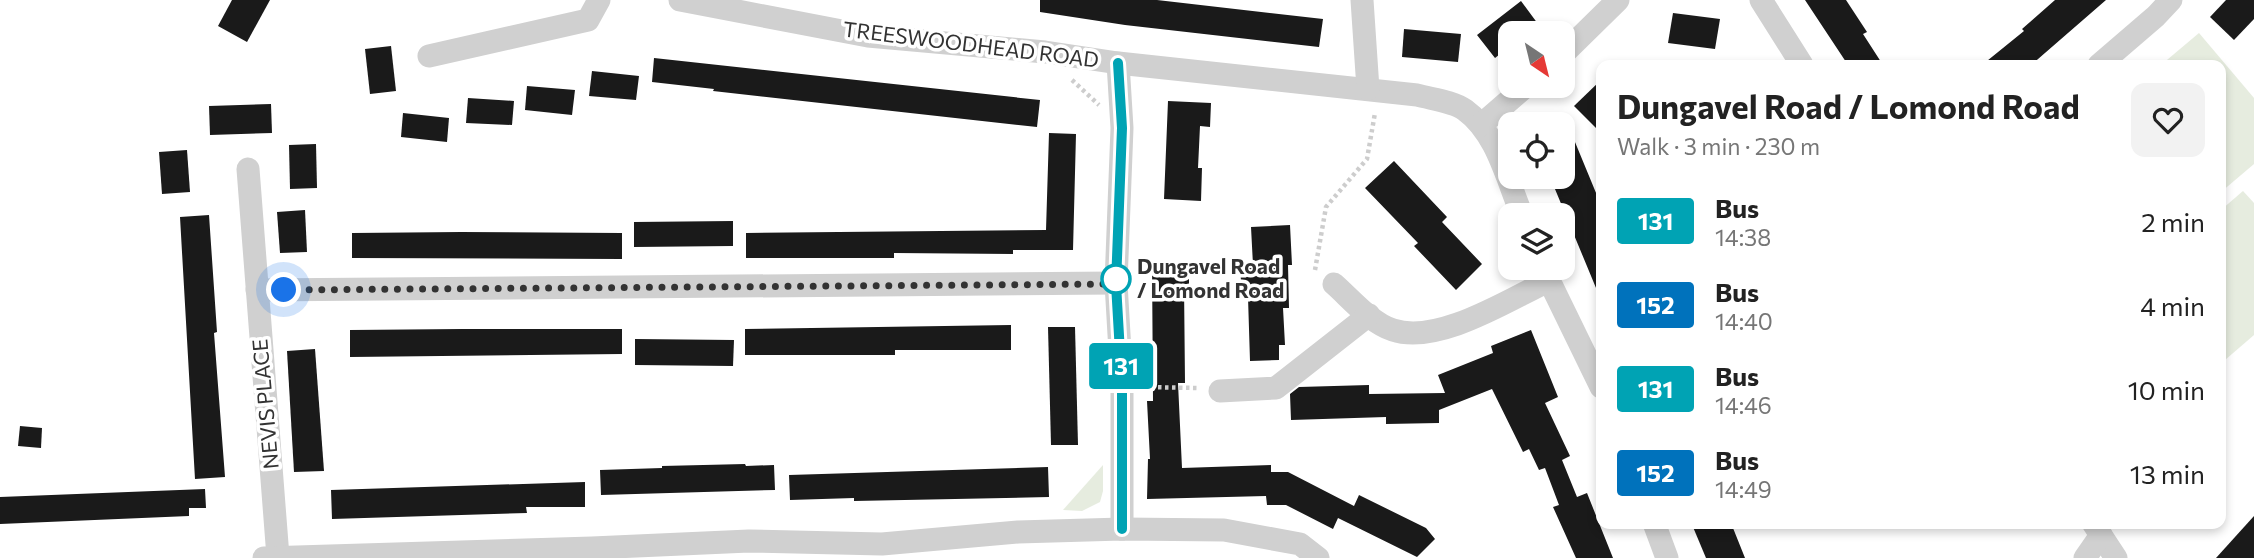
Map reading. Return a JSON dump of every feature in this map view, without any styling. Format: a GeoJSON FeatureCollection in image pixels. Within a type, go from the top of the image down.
{"type":"FeatureCollection","features":[{"type":"Feature","properties":{"kind":"street"},"geometry":{"type":"LineString","coordinates":[[429,56],[588,20],[599,0]]}},
{"type":"Feature","properties":{"kind":"street","name":"TREESWOODHEAD ROAD"},"geometry":{"type":"LineString","coordinates":[[680,0],[868,36],[1045,52],[1118,63],[1417,95],[1463,108],[1481,125]]}},
{"type":"Feature","properties":{"kind":"street"},"geometry":{"type":"LineString","coordinates":[[1362,0],[1373,90]]}},
{"type":"Feature","properties":{"kind":"street"},"geometry":{"type":"LineString","coordinates":[[1575,42],[1618,0]]}},
{"type":"Feature","properties":{"kind":"street"},"geometry":{"type":"LineString","coordinates":[[1761,0],[1799,60]]}},
{"type":"Feature","properties":{"kind":"street"},"geometry":{"type":"LineString","coordinates":[[2105,60],[2171,0]]}},
{"type":"Feature","properties":{"kind":"street"},"geometry":{"type":"LineString","coordinates":[[1118,63],[1122,128],[1116,284],[1122,387],[1122,529]]}},
{"type":"Feature","properties":{"kind":"street"},"geometry":{"type":"LineString","coordinates":[[1512,98],[1481,125],[1492,143],[1517,203]]}},
{"type":"Feature","properties":{"kind":"street","name":"NEVIS PLACE"},"geometry":{"type":"LineString","coordinates":[[248,169],[271,557]]}},
{"type":"Feature","properties":{"kind":"street"},"geometry":{"type":"LineString","coordinates":[[1334,284],[1369,315],[1391,330],[1412,334],[1447,329],[1535,280]]}},
{"type":"Feature","properties":{"kind":"street"},"geometry":{"type":"LineString","coordinates":[[1549,280],[1596,377]]}},
{"type":"Feature","properties":{"kind":"street"},"geometry":{"type":"LineString","coordinates":[[257,290],[1116,284]]}},
{"type":"Feature","properties":{"kind":"street"},"geometry":{"type":"LineString","coordinates":[[1220,391],[1276,388],[1369,315]]}},
{"type":"Feature","properties":{"kind":"street"},"geometry":{"type":"LineString","coordinates":[[271,557],[749,541],[883,551],[1018,532],[1122,529],[1224,530],[1318,558]]}},
{"type":"Feature","properties":{"kind":"street"},"geometry":{"type":"LineString","coordinates":[[1656,529],[1667,558]]}},
{"type":"Feature","properties":{"kind":"street"},"geometry":{"type":"LineString","coordinates":[[2085,558],[2097,529]]}},
{"type":"Feature","properties":{"kind":"street"},"geometry":{"type":"LineString","coordinates":[[2097,529],[2116,558]]}},
{"type":"Feature","properties":{"kind":"path"},"geometry":{"type":"LineString","coordinates":[[1045,52],[1122,128]]}},
{"type":"Feature","properties":{"kind":"path"},"geometry":{"type":"LineString","coordinates":[[1334,284],[1318,288],[1315,272],[1326,206],[1367,159],[1373,90]]}},
{"type":"Feature","properties":{"kind":"path"},"geometry":{"type":"LineString","coordinates":[[1122,387],[1220,391]]}},
{"type":"Feature","properties":{"kind":"shaded area"},"geometry":{"type":"Polygon","coordinates":[[[2199,33],[2222,60],[2167,60],[2199,33]]]}},
{"type":"Feature","properties":{"kind":"shaded area"},"geometry":{"type":"Polygon","coordinates":[[[2226,65],[2254,98],[2254,164],[2226,188],[2226,65]]]}},
{"type":"Feature","properties":{"kind":"shaded area"},"geometry":{"type":"Polygon","coordinates":[[[2243,191],[2254,203],[2254,335],[2226,359],[2226,206],[2243,191]]]}},
{"type":"Feature","properties":{"kind":"shaded area"},"geometry":{"type":"Polygon","coordinates":[[[1103,465],[1103,491],[1100,502],[1082,511],[1063,510],[1103,465]]]}},
{"type":"Feature","properties":{"kind":"building"},"geometry":{"type":"Polygon","coordinates":[[[232,0],[270,0],[247,42],[218,26],[232,0]]]}},
{"type":"Feature","properties":{"kind":"building"},"geometry":{"type":"Polygon","coordinates":[[[1040,0],[1157,0],[1323,19],[1319,47],[1125,25],[1040,12],[1040,0]]]}},
{"type":"Feature","properties":{"kind":"building"},"geometry":{"type":"Polygon","coordinates":[[[1805,0],[1846,0],[1867,32],[1863,34],[1880,60],[1845,60],[1805,0]]]}},
{"type":"Feature","properties":{"kind":"building"},"geometry":{"type":"Polygon","coordinates":[[[2055,0],[2106,0],[2037,60],[1988,60],[2024,31],[2022,29],[2055,0]]]}},
{"type":"Feature","properties":{"kind":"building"},"geometry":{"type":"Polygon","coordinates":[[[2226,0],[2254,0],[2254,19],[2234,40],[2210,17],[2226,0]]]}},
{"type":"Feature","properties":{"kind":"building"},"geometry":{"type":"Polygon","coordinates":[[[1521,1],[1536,21],[1498,21],[1498,56],[1495,58],[1477,35],[1521,1]]]}},
{"type":"Feature","properties":{"kind":"building"},"geometry":{"type":"Polygon","coordinates":[[[1673,13],[1720,19],[1715,49],[1668,43],[1673,13]]]}},
{"type":"Feature","properties":{"kind":"building"},"geometry":{"type":"Polygon","coordinates":[[[1404,29],[1461,34],[1458,62],[1402,57],[1404,29]]]}},
{"type":"Feature","properties":{"kind":"building"},"geometry":{"type":"Polygon","coordinates":[[[391,46],[396,91],[370,94],[365,49],[391,46]]]}},
{"type":"Feature","properties":{"kind":"building"},"geometry":{"type":"Polygon","coordinates":[[[654,58],[1040,100],[1037,127],[652,82],[654,58]]]}},
{"type":"Feature","properties":{"kind":"building"},"geometry":{"type":"Polygon","coordinates":[[[592,71],[639,76],[636,100],[589,96],[592,71]]]}},
{"type":"Feature","properties":{"kind":"building"},"geometry":{"type":"Polygon","coordinates":[[[1596,85],[1596,128],[1574,106],[1596,85]]]}},
{"type":"Feature","properties":{"kind":"building"},"geometry":{"type":"Polygon","coordinates":[[[527,86],[575,90],[572,115],[525,110],[527,86]]]}},
{"type":"Feature","properties":{"kind":"building"},"geometry":{"type":"Polygon","coordinates":[[[468,98],[514,101],[512,125],[466,123],[468,98]]]}},
{"type":"Feature","properties":{"kind":"building"},"geometry":{"type":"Polygon","coordinates":[[[1168,101],[1211,103],[1210,127],[1200,126],[1198,168],[1202,168],[1201,201],[1164,199],[1168,101]]]}},
{"type":"Feature","properties":{"kind":"building"},"geometry":{"type":"Polygon","coordinates":[[[271,104],[272,133],[210,135],[209,106],[271,104]]]}},
{"type":"Feature","properties":{"kind":"building"},"geometry":{"type":"Polygon","coordinates":[[[403,113],[449,118],[447,142],[401,137],[403,113]]]}},
{"type":"Feature","properties":{"kind":"building"},"geometry":{"type":"Polygon","coordinates":[[[1049,133],[1076,134],[1073,250],[1013,250],[1013,254],[894,253],[894,258],[746,258],[746,233],[1046,230],[1049,133]]]}},
{"type":"Feature","properties":{"kind":"building"},"geometry":{"type":"Polygon","coordinates":[[[1575,142],[1596,193],[1596,288],[1575,237],[1575,203],[1561,203],[1555,189],[1575,189],[1575,142]]]}},
{"type":"Feature","properties":{"kind":"building"},"geometry":{"type":"Polygon","coordinates":[[[316,144],[317,188],[290,189],[289,145],[316,144]]]}},
{"type":"Feature","properties":{"kind":"building"},"geometry":{"type":"Polygon","coordinates":[[[187,150],[190,192],[162,194],[159,152],[187,150]]]}},
{"type":"Feature","properties":{"kind":"building"},"geometry":{"type":"Polygon","coordinates":[[[1394,161],[1447,217],[1442,222],[1482,264],[1456,290],[1414,246],[1418,243],[1365,188],[1394,161]]]}},
{"type":"Feature","properties":{"kind":"building"},"geometry":{"type":"Polygon","coordinates":[[[305,210],[307,252],[280,253],[277,212],[305,210]]]}},
{"type":"Feature","properties":{"kind":"building"},"geometry":{"type":"Polygon","coordinates":[[[209,215],[217,332],[214,333],[225,477],[195,479],[180,217],[209,215]]]}},
{"type":"Feature","properties":{"kind":"building"},"geometry":{"type":"Polygon","coordinates":[[[733,221],[733,246],[634,247],[634,222],[733,221]]]}},
{"type":"Feature","properties":{"kind":"building"},"geometry":{"type":"Polygon","coordinates":[[[1290,225],[1292,265],[1288,265],[1289,308],[1283,308],[1285,345],[1279,345],[1279,360],[1250,361],[1248,297],[1242,297],[1240,266],[1253,265],[1251,227],[1290,225]]]}},
{"type":"Feature","properties":{"kind":"building"},"geometry":{"type":"Polygon","coordinates":[[[352,233],[622,233],[622,259],[352,258],[352,233]]]}},
{"type":"Feature","properties":{"kind":"building"},"geometry":{"type":"Polygon","coordinates":[[[1152,262],[1189,262],[1189,284],[1184,284],[1185,383],[1178,383],[1182,468],[1271,465],[1271,472],[1288,472],[1354,506],[1359,495],[1426,528],[1435,539],[1417,557],[1338,518],[1333,529],[1286,505],[1267,505],[1266,496],[1147,499],[1150,459],[1147,401],[1153,401],[1152,262]]]}},
{"type":"Feature","properties":{"kind":"building"},"geometry":{"type":"Polygon","coordinates":[[[1011,325],[1011,350],[895,350],[895,355],[745,355],[745,329],[1011,325]]]}},
{"type":"Feature","properties":{"kind":"building"},"geometry":{"type":"Polygon","coordinates":[[[1048,327],[1075,327],[1078,445],[1051,445],[1048,327]]]}},
{"type":"Feature","properties":{"kind":"building"},"geometry":{"type":"Polygon","coordinates":[[[622,329],[622,354],[350,357],[350,330],[622,329]]]}},
{"type":"Feature","properties":{"kind":"building"},"geometry":{"type":"Polygon","coordinates":[[[1531,330],[1558,397],[1545,403],[1570,456],[1562,460],[1577,497],[1587,493],[1596,516],[1596,529],[1601,529],[1613,558],[1576,558],[1553,507],[1559,505],[1545,468],[1539,470],[1529,449],[1523,452],[1492,389],[1439,410],[1439,423],[1386,424],[1386,417],[1291,420],[1290,394],[1299,387],[1369,385],[1369,394],[1445,393],[1438,375],[1493,353],[1491,346],[1531,330]]]}},
{"type":"Feature","properties":{"kind":"building"},"geometry":{"type":"Polygon","coordinates":[[[635,339],[734,340],[733,366],[635,365],[635,339]]]}},
{"type":"Feature","properties":{"kind":"building"},"geometry":{"type":"Polygon","coordinates":[[[315,349],[324,471],[294,472],[287,351],[315,349]]]}},
{"type":"Feature","properties":{"kind":"building"},"geometry":{"type":"Polygon","coordinates":[[[20,426],[42,428],[41,448],[18,446],[20,426]]]}},
{"type":"Feature","properties":{"kind":"building"},"geometry":{"type":"Polygon","coordinates":[[[774,465],[775,490],[601,495],[600,470],[774,465]]]}},
{"type":"Feature","properties":{"kind":"building"},"geometry":{"type":"Polygon","coordinates":[[[1048,467],[1049,497],[790,500],[789,475],[1048,467]]]}},
{"type":"Feature","properties":{"kind":"building"},"geometry":{"type":"Polygon","coordinates":[[[585,482],[585,507],[526,507],[527,513],[332,519],[331,490],[585,482]]]}},
{"type":"Feature","properties":{"kind":"building"},"geometry":{"type":"Polygon","coordinates":[[[205,489],[206,508],[189,508],[189,516],[0,524],[0,497],[205,489]]]}},
{"type":"Feature","properties":{"kind":"building"},"geometry":{"type":"Polygon","coordinates":[[[2254,516],[2254,558],[2216,558],[2254,516]]]}},
{"type":"Feature","properties":{"kind":"building"},"geometry":{"type":"Polygon","coordinates":[[[1694,529],[1733,529],[1745,558],[1706,558],[1694,529]]]}},
{"type":"Feature","properties":{"kind":"bus line","name":"131"},"geometry":{"type":"LineString","coordinates":[[1118,63],[1122,128],[1116,284],[1122,387],[1122,529]]}},
{"type":"Feature","properties":{"kind":"place","name":"Dungavel Road / Lomond Road"},"geometry":{"type":"Point","coordinates":[1116,279]}},
{"type":"Feature","properties":{"kind":"route"},"geometry":{"type":"LineString","coordinates":[[284,290],[1116,284],[1116,279]]}}]}
